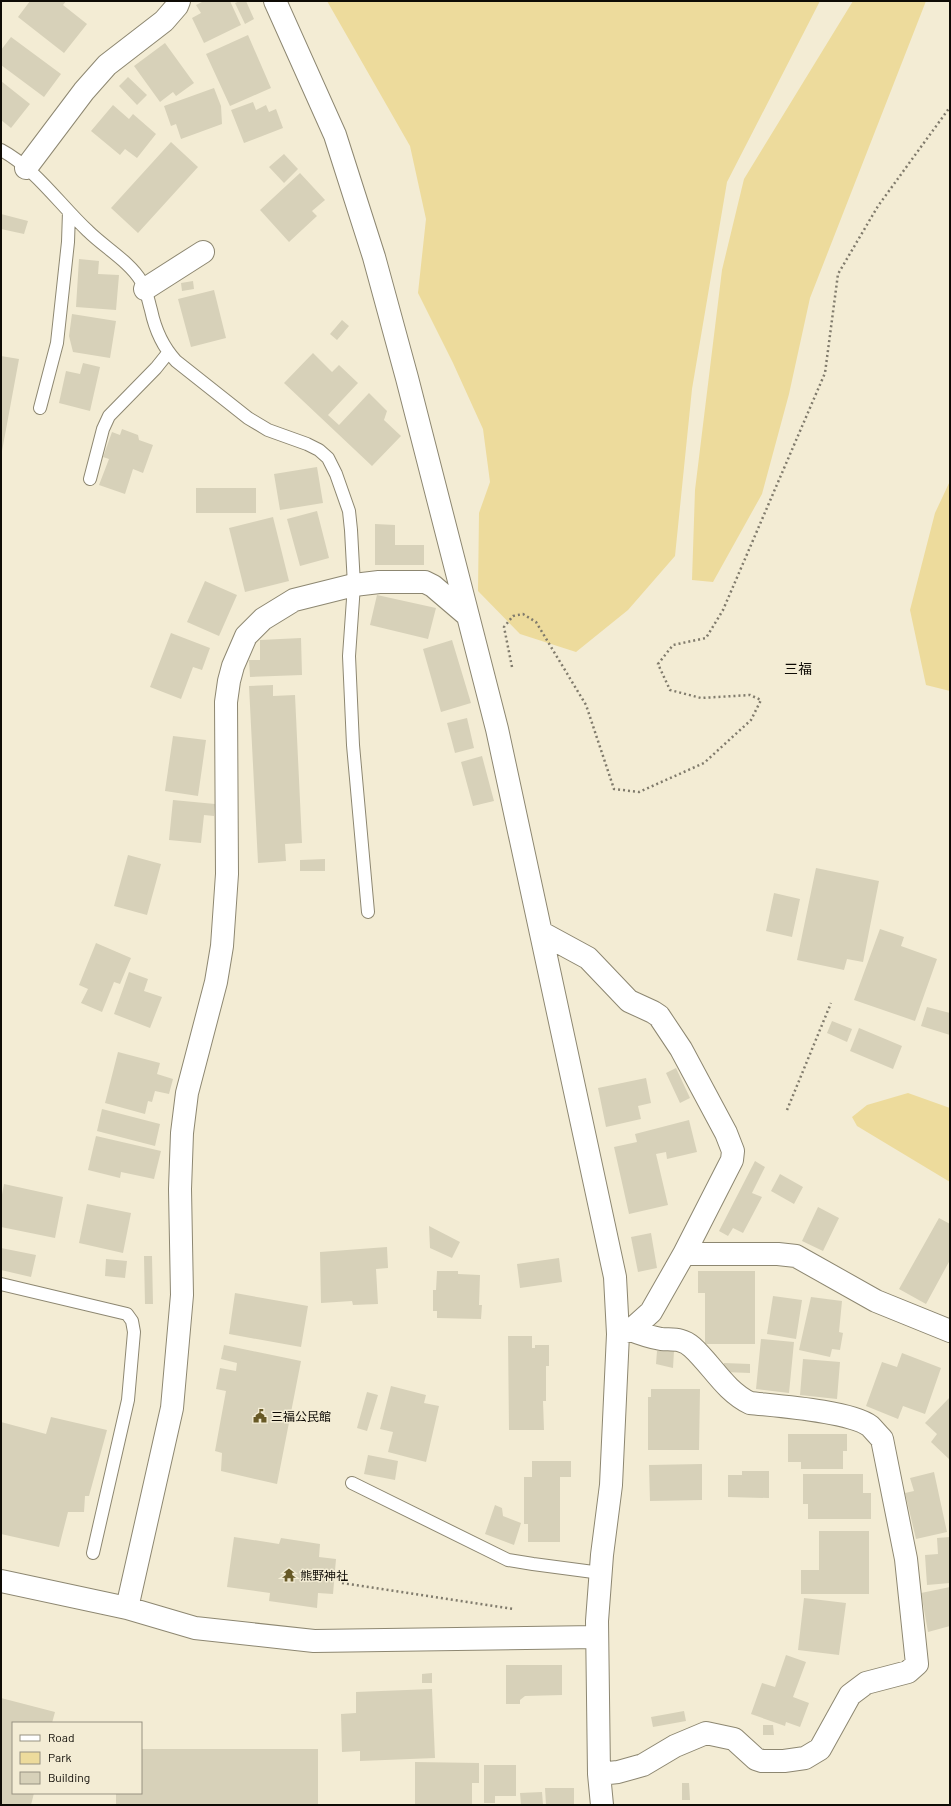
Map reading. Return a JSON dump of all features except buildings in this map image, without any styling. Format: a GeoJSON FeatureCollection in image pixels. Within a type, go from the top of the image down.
{"type":"FeatureCollection","features":[{"type":"Feature","properties":{"kind":"street"},"geometry":{"type":"LineString","coordinates":[[26,168],[84,91],[107,65],[164,21],[177,6],[179,1]]}},
{"type":"Feature","properties":{"kind":"street"},"geometry":{"type":"LineString","coordinates":[[276,1],[334,135],[374,257],[407,378],[497,729],[542,933],[625,1332],[601,1573],[597,1637],[599,1774],[602,1805]]}},
{"type":"Feature","properties":{"kind":"street"},"geometry":{"type":"LineString","coordinates":[[145,289],[203,252]]}},
{"type":"Feature","properties":{"kind":"street"},"geometry":{"type":"LineString","coordinates":[[127,1608],[172,1408],[182,1295],[180,1190],[182,1133],[187,1093],[216,982],[222,946],[228,874],[226,702],[228,681],[233,666],[246,636],[263,619],[294,600],[354,585],[379,582],[425,582],[433,586],[467,615]]}},
{"type":"Feature","properties":{"kind":"street"},"geometry":{"type":"LineString","coordinates":[[542,933],[588,958],[629,1001],[659,1016],[681,1049],[726,1133],[733,1151],[732,1160],[684,1254],[651,1312],[625,1332]]}},
{"type":"Feature","properties":{"kind":"street"},"geometry":{"type":"LineString","coordinates":[[684,1254],[778,1254],[796,1256],[876,1301],[950,1331]]}},
{"type":"Feature","properties":{"kind":"street"},"geometry":{"type":"LineString","coordinates":[[599,1774],[618,1772],[643,1765],[675,1746],[706,1733],[734,1739],[756,1759],[762,1761],[784,1761],[805,1758],[820,1749],[850,1695],[866,1683],[908,1672],[917,1664],[906,1559],[882,1439],[869,1426],[850,1418],[832,1413],[750,1403],[740,1398],[716,1375],[692,1347],[686,1343],[680,1340],[662,1339],[625,1332]]}},
{"type":"Feature","properties":{"kind":"street"},"geometry":{"type":"LineString","coordinates":[[1,1581],[127,1608],[195,1628],[314,1641],[597,1637]]}},
{"type":"Feature","properties":{"kind":"lane"},"geometry":{"type":"LineString","coordinates":[[1,150],[26,168],[88,232],[130,268],[141,280],[159,337],[168,352],[176,361],[248,418],[268,430],[307,444],[319,450],[328,458],[336,474],[349,511],[351,530],[354,585],[349,664],[353,745],[368,912]]}},
{"type":"Feature","properties":{"kind":"lane"},"geometry":{"type":"LineString","coordinates":[[40,408],[57,343],[68,242],[69,212]]}},
{"type":"Feature","properties":{"kind":"lane"},"geometry":{"type":"LineString","coordinates":[[90,479],[103,429],[109,416],[156,368],[168,352]]}},
{"type":"Feature","properties":{"kind":"lane"},"geometry":{"type":"LineString","coordinates":[[1,1284],[127,1314],[132,1320],[134,1332],[128,1400],[93,1553]]}},
{"type":"Feature","properties":{"kind":"lane"},"geometry":{"type":"LineString","coordinates":[[352,1483],[508,1560],[601,1573]]}},
{"type":"Feature","properties":{"kind":"path"},"geometry":{"type":"LineString","coordinates":[[513,671],[504,627],[513,616],[523,614],[536,622],[586,705],[614,789],[639,792],[704,763],[751,720],[761,700],[750,695],[701,698],[670,690],[658,664],[673,645],[706,638],[723,610],[826,373],[838,274],[878,206],[950,108]]}},
{"type":"Feature","properties":{"kind":"path"},"geometry":{"type":"LineString","coordinates":[[787,1110],[831,1003]]}},
{"type":"Feature","properties":{"kind":"path"},"geometry":{"type":"LineString","coordinates":[[342,1583],[520,1610]]}},
{"type":"Feature","properties":{"kind":"green space"},"geometry":{"type":"Polygon","coordinates":[[[327,1],[820,1],[727,182],[692,389],[675,556],[628,610],[576,652],[520,634],[478,591],[479,513],[490,482],[483,429],[453,363],[418,293],[426,219],[410,146],[327,1]]]}},
{"type":"Feature","properties":{"kind":"green space"},"geometry":{"type":"Polygon","coordinates":[[[853,1],[926,1],[810,298],[789,394],[762,494],[713,582],[692,580],[695,490],[722,270],[744,179],[853,1]]]}},
{"type":"Feature","properties":{"kind":"green space"},"geometry":{"type":"Polygon","coordinates":[[[950,481],[950,691],[926,685],[910,610],[935,513],[950,481]]]}},
{"type":"Feature","properties":{"kind":"green space"},"geometry":{"type":"Polygon","coordinates":[[[908,1093],[950,1108],[950,1182],[857,1126],[852,1117],[867,1105],[908,1093]]]}},
{"type":"Feature","properties":{"kind":"place","name":"三福公民館"},"geometry":{"type":"Point","coordinates":[260,1416]}},
{"type":"Feature","properties":{"kind":"place","name":"熊野神社"},"geometry":{"type":"Point","coordinates":[289,1575]}},
{"type":"Feature","properties":{"kind":"district","name":"三福"},"geometry":{"type":"Point","coordinates":[798,668]}}]}
